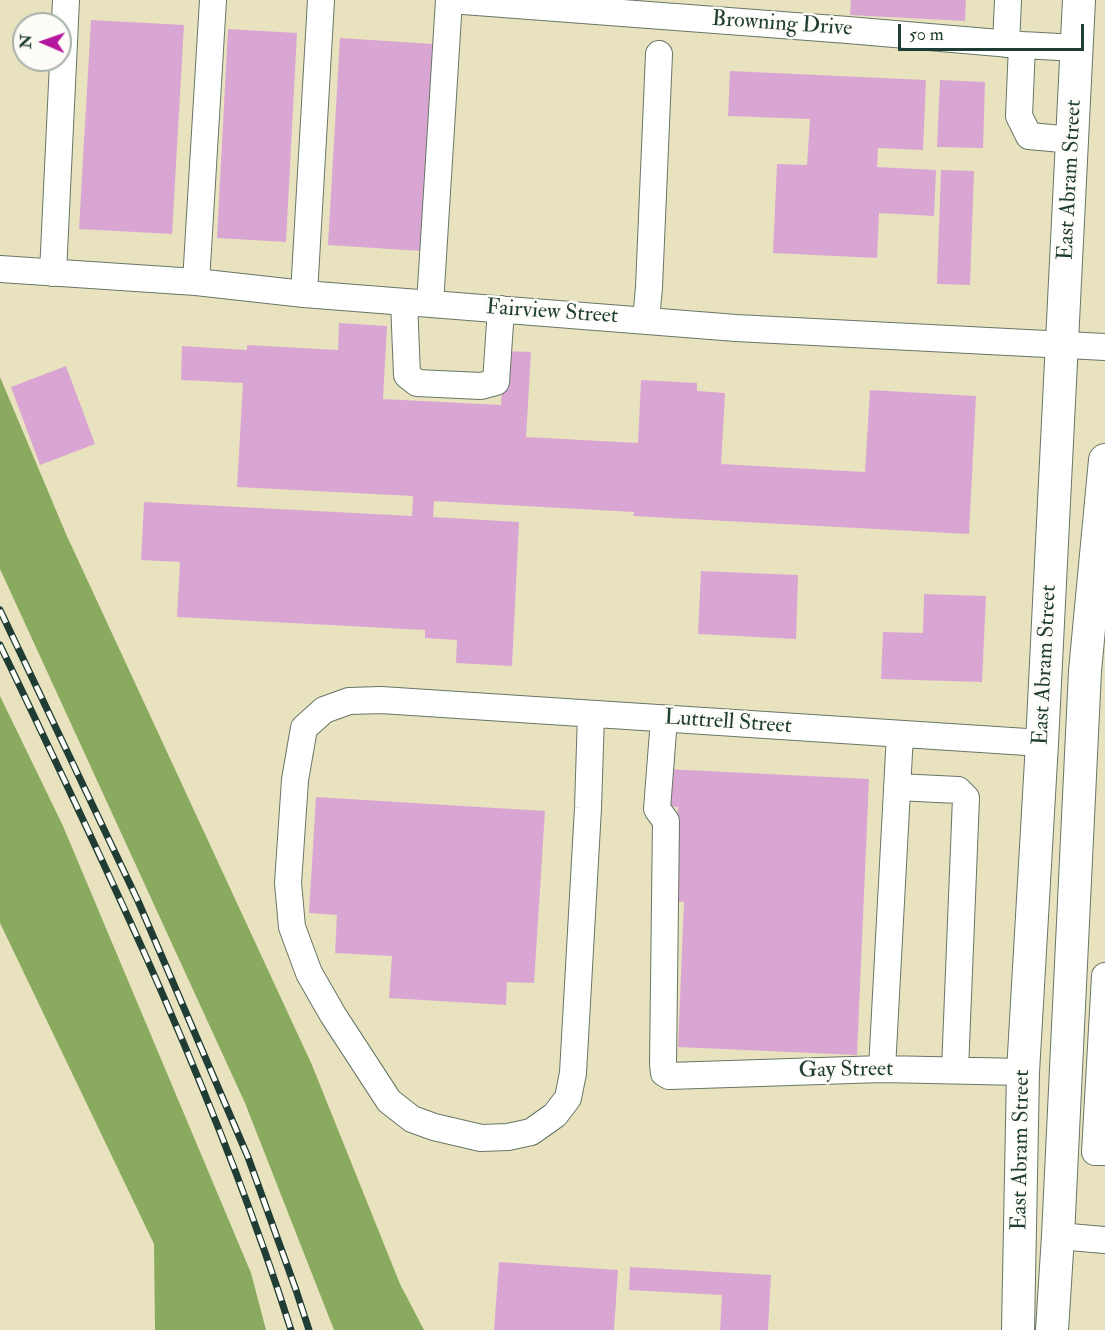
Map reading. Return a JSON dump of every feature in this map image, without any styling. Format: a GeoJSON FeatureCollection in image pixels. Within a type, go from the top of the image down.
{"type":"FeatureCollection","features":[{"type":"Feature","properties":{"kind":"main road","name":"East Abram Street"},"geometry":{"type":"LineString","coordinates":[[1018,1330],[1023,1072],[1042,743],[1079,0]]}},
{"type":"Feature","properties":{"kind":"main road","name":"East Abram Street"},"geometry":{"type":"LineString","coordinates":[[1052,1330],[1066,1074],[1095,691],[1085,671],[1105,460]]}},
{"type":"Feature","properties":{"kind":"main road"},"geometry":{"type":"LineString","coordinates":[[1042,743],[1095,691]]}},
{"type":"Feature","properties":{"kind":"main road"},"geometry":{"type":"LineString","coordinates":[[1023,1072],[1066,1074]]}},
{"type":"Feature","properties":{"kind":"street"},"geometry":{"type":"LineString","coordinates":[[53,273],[66,0]]}},
{"type":"Feature","properties":{"kind":"street"},"geometry":{"type":"LineString","coordinates":[[196,282],[213,0]]}},
{"type":"Feature","properties":{"kind":"street"},"geometry":{"type":"LineString","coordinates":[[304,294],[321,0]]}},
{"type":"Feature","properties":{"kind":"street"},"geometry":{"type":"LineString","coordinates":[[430,304],[449,0]]}},
{"type":"Feature","properties":{"kind":"street","name":"Browning Drive"},"geometry":{"type":"LineString","coordinates":[[449,0],[1014,45],[1077,48]]}},
{"type":"Feature","properties":{"kind":"street"},"geometry":{"type":"LineString","coordinates":[[1008,0],[1019,116],[1029,136],[1073,140]]}},
{"type":"Feature","properties":{"kind":"street"},"geometry":{"type":"LineString","coordinates":[[646,321],[659,54]]}},
{"type":"Feature","properties":{"kind":"street","name":"Fairview Street"},"geometry":{"type":"LineString","coordinates":[[0,269],[196,282],[304,294],[736,328],[1105,346]]}},
{"type":"Feature","properties":{"kind":"street"},"geometry":{"type":"LineString","coordinates":[[404,302],[406,375],[417,382],[482,386],[496,382],[501,309]]}},
{"type":"Feature","properties":{"kind":"street","name":"Luttrell Street"},"geometry":{"type":"LineString","coordinates":[[591,714],[573,1073],[567,1098],[555,1115],[531,1132],[508,1137],[481,1138],[434,1127],[412,1119],[389,1101],[333,1015],[309,973],[292,927],[288,883],[295,780],[304,728],[324,710],[349,701],[381,700],[1042,743]]}},
{"type":"Feature","properties":{"kind":"street","name":"Gay Street"},"geometry":{"type":"LineString","coordinates":[[664,719],[657,809],[666,821],[664,1073],[669,1076],[882,1069],[1023,1072]]}},
{"type":"Feature","properties":{"kind":"street"},"geometry":{"type":"LineString","coordinates":[[882,1069],[900,734]]}},
{"type":"Feature","properties":{"kind":"street"},"geometry":{"type":"LineString","coordinates":[[897,787],[958,790],[966,798],[955,1070]]}},
{"type":"Feature","properties":{"kind":"street"},"geometry":{"type":"LineString","coordinates":[[1105,976],[1102,1075],[1095,1152],[1105,1152]]}},
{"type":"Feature","properties":{"kind":"street"},"geometry":{"type":"LineString","coordinates":[[1066,1074],[1102,1075]]}},
{"type":"Feature","properties":{"kind":"street"},"geometry":{"type":"LineString","coordinates":[[1058,1236],[1105,1240]]}},
{"type":"Feature","properties":{"kind":"green space"},"geometry":{"type":"Polygon","coordinates":[[[0,377],[66,534],[312,1065],[400,1284],[424,1330],[334,1330],[245,1103],[0,569],[0,377]]]}},
{"type":"Feature","properties":{"kind":"green space"},"geometry":{"type":"Polygon","coordinates":[[[0,696],[63,826],[251,1273],[266,1330],[155,1330],[154,1244],[0,923],[0,696]]]}},
{"type":"Feature","properties":{"kind":"building"},"geometry":{"type":"Polygon","coordinates":[[[851,0],[966,0],[965,21],[850,15],[851,0]]]}},
{"type":"Feature","properties":{"kind":"building"},"geometry":{"type":"Polygon","coordinates":[[[91,20],[184,25],[172,234],[79,229],[91,20]]]}},
{"type":"Feature","properties":{"kind":"building"},"geometry":{"type":"Polygon","coordinates":[[[228,29],[297,33],[286,242],[217,238],[228,29]]]}},
{"type":"Feature","properties":{"kind":"building"},"geometry":{"type":"Polygon","coordinates":[[[340,38],[433,44],[421,251],[328,245],[340,38]]]}},
{"type":"Feature","properties":{"kind":"building"},"geometry":{"type":"Polygon","coordinates":[[[730,71],[926,80],[923,150],[878,148],[877,167],[936,170],[934,216],[879,213],[877,258],[773,253],[777,164],[807,165],[810,119],[728,116],[730,71]]]}},
{"type":"Feature","properties":{"kind":"building"},"geometry":{"type":"Polygon","coordinates":[[[940,80],[985,82],[983,148],[937,147],[940,80]]]}},
{"type":"Feature","properties":{"kind":"building"},"geometry":{"type":"Polygon","coordinates":[[[941,170],[974,171],[970,285],[937,284],[941,170]]]}},
{"type":"Feature","properties":{"kind":"building"},"geometry":{"type":"Polygon","coordinates":[[[339,323],[387,326],[383,399],[501,405],[504,351],[531,352],[526,437],[638,443],[641,380],[697,383],[697,391],[725,393],[721,464],[865,472],[870,390],[976,396],[969,534],[633,516],[634,512],[434,501],[433,517],[519,522],[512,666],[456,663],[457,640],[425,638],[425,630],[177,617],[180,562],[141,560],[144,502],[412,516],[413,496],[237,487],[243,383],[181,380],[182,346],[247,350],[247,345],[338,350],[339,323]]]}},
{"type":"Feature","properties":{"kind":"building"},"geometry":{"type":"Polygon","coordinates":[[[66,366],[95,444],[40,465],[11,387],[66,366]]]}},
{"type":"Feature","properties":{"kind":"building"},"geometry":{"type":"Polygon","coordinates":[[[701,571],[798,575],[796,639],[698,634],[701,571]]]}},
{"type":"Feature","properties":{"kind":"building"},"geometry":{"type":"Polygon","coordinates":[[[924,594],[986,596],[982,682],[881,679],[883,632],[923,633],[924,594]]]}},
{"type":"Feature","properties":{"kind":"building"},"geometry":{"type":"Polygon","coordinates":[[[666,769],[869,779],[857,1055],[678,1047],[684,902],[674,901],[678,807],[664,806],[666,769]]]}},
{"type":"Feature","properties":{"kind":"building"},"geometry":{"type":"Polygon","coordinates":[[[316,797],[545,811],[534,983],[507,982],[506,1005],[389,998],[392,956],[335,953],[337,915],[309,913],[316,797]]]}},
{"type":"Feature","properties":{"kind":"building"},"geometry":{"type":"Polygon","coordinates":[[[499,1262],[618,1270],[614,1330],[494,1330],[499,1262]]]}},
{"type":"Feature","properties":{"kind":"building"},"geometry":{"type":"Polygon","coordinates":[[[630,1267],[771,1275],[768,1330],[720,1330],[722,1295],[629,1290],[630,1267]]]}},
{"type":"Feature","properties":{"kind":"railway"},"geometry":{"type":"LineString","coordinates":[[0,610],[138,901],[248,1157],[309,1330]]}},
{"type":"Feature","properties":{"kind":"railway"},"geometry":{"type":"LineString","coordinates":[[0,645],[158,983],[229,1154],[291,1330]]}}]}
